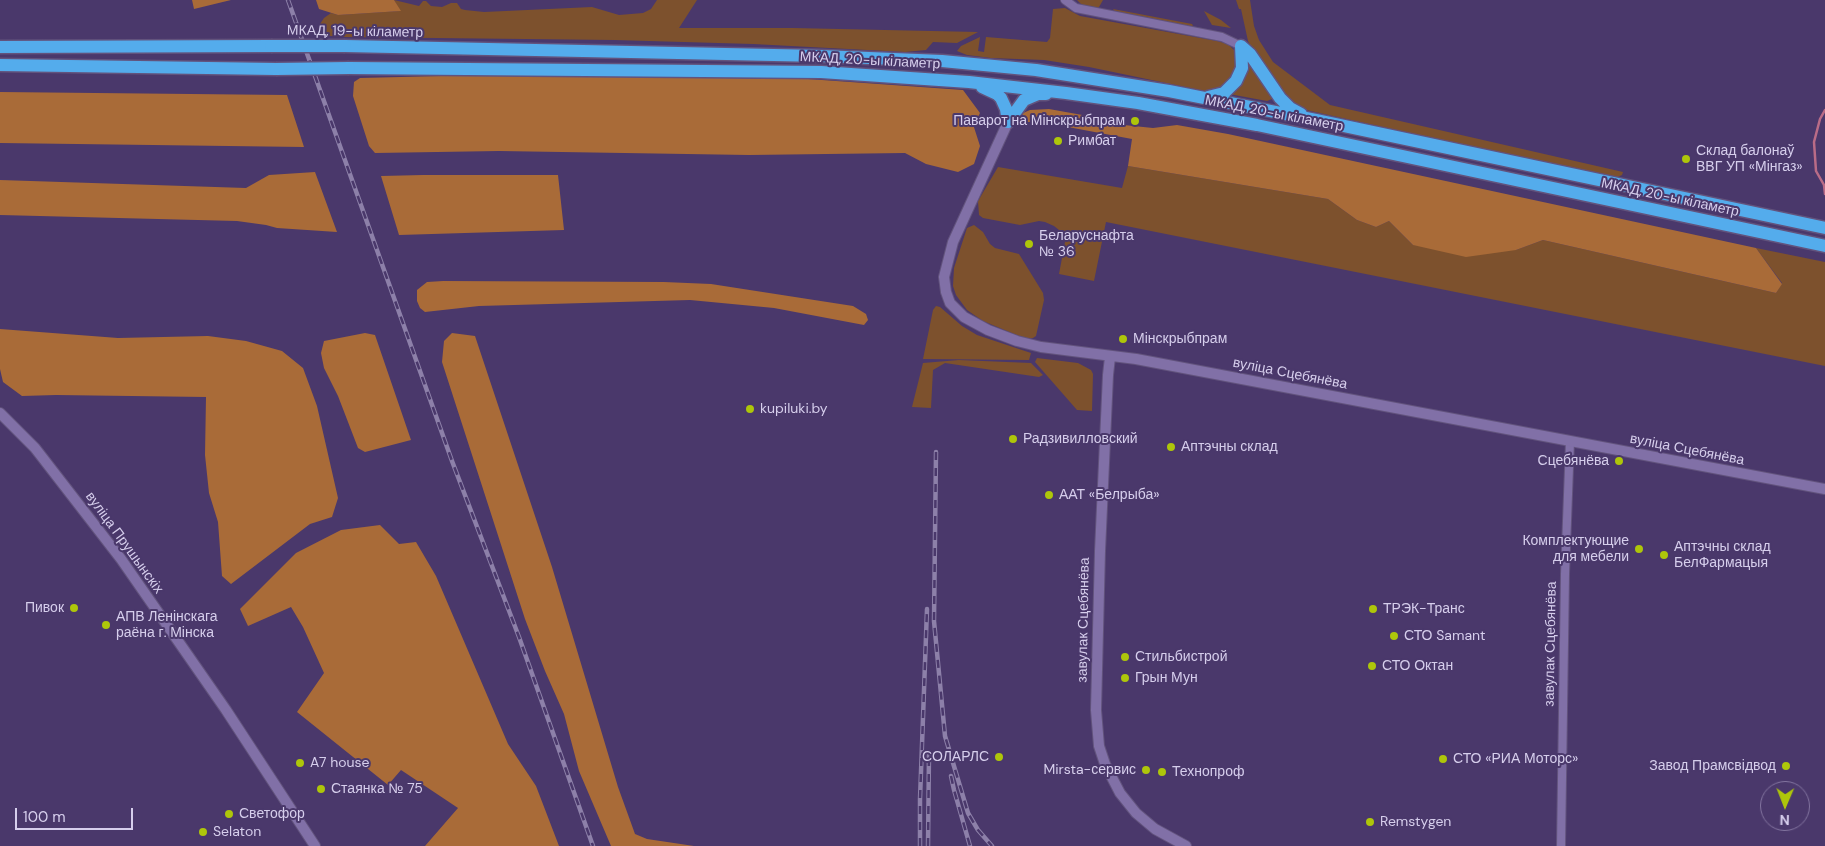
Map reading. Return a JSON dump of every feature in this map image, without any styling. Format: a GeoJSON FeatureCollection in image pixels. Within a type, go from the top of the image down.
{"type":"FeatureCollection","features":[{"type":"Feature","properties":{"kind":"highway","name":"МКАД, 19-ы кіламетр"},"geometry":{"type":"LineString","coordinates":[[0,47],[345,46],[709,53]]}},
{"type":"Feature","properties":{"kind":"highway"},"geometry":{"type":"LineString","coordinates":[[1199,98],[1224,93],[1236,81],[1242,68],[1241,46]]}},
{"type":"Feature","properties":{"kind":"highway"},"geometry":{"type":"LineString","coordinates":[[1241,46],[1250,54],[1280,98],[1290,108],[1316,120]]}},
{"type":"Feature","properties":{"kind":"highway","name":"МКАД, 20-ы кіламетр"},"geometry":{"type":"LineString","coordinates":[[709,53],[899,58],[998,66],[1107,80],[1316,120],[1825,228]]}},
{"type":"Feature","properties":{"kind":"highway","name":"МКАД, 20-ы кіламетр"},"geometry":{"type":"LineString","coordinates":[[0,65],[708,70],[821,72],[969,82],[1138,103],[1257,125],[1825,246]]}},
{"type":"Feature","properties":{"kind":"highway"},"geometry":{"type":"LineString","coordinates":[[969,82],[997,94],[1001,98],[1006,109],[1008,122]]}},
{"type":"Feature","properties":{"kind":"highway"},"geometry":{"type":"LineString","coordinates":[[1008,122],[1024,100],[1038,94],[1066,93]]}},
{"type":"Feature","properties":{"kind":"street"},"geometry":{"type":"LineString","coordinates":[[1065,0],[1076,8],[1222,37],[1241,46]]}},
{"type":"Feature","properties":{"kind":"street","name":"вуліца Сцебянёва"},"geometry":{"type":"LineString","coordinates":[[1008,122],[953,242],[945,272],[946,292],[950,303],[964,317],[999,334],[1041,347],[1136,360],[1825,489]]}},
{"type":"Feature","properties":{"kind":"street","name":"завулак Сцебянёва"},"geometry":{"type":"LineString","coordinates":[[1110,357],[1100,542],[1096,710],[1099,746],[1105,764],[1120,793],[1136,813],[1155,829],[1186,846]]}},
{"type":"Feature","properties":{"kind":"street","name":"вуліца Прушынскіх"},"geometry":{"type":"LineString","coordinates":[[0,413],[35,448],[116,552],[226,710],[315,846]]}},
{"type":"Feature","properties":{"kind":"street","name":"завулак Сцебянёва"},"geometry":{"type":"LineString","coordinates":[[1562,846],[1565,577],[1570,441]]}},
{"type":"Feature","properties":{"kind":"shaded area"},"geometry":{"type":"Polygon","coordinates":[[[192,0],[231,0],[194,9],[192,0]]]}},
{"type":"Feature","properties":{"kind":"shaded area"},"geometry":{"type":"Polygon","coordinates":[[[316,0],[394,0],[401,11],[338,15],[319,9],[316,0]]]}},
{"type":"Feature","properties":{"kind":"shaded area"},"geometry":{"type":"Polygon","coordinates":[[[394,0],[419,6],[423,1],[426,1],[431,6],[442,7],[451,3],[457,3],[461,9],[484,12],[592,7],[619,15],[643,13],[651,9],[657,0],[697,0],[679,28],[793,28],[978,32],[957,43],[933,42],[926,50],[905,52],[753,44],[316,35],[318,27],[324,18],[331,13],[338,15],[400,11],[394,0]]]}},
{"type":"Feature","properties":{"kind":"shaded area"},"geometry":{"type":"Polygon","coordinates":[[[1077,0],[1103,0],[1096,9],[1084,7],[1077,0]]]}},
{"type":"Feature","properties":{"kind":"shaded area"},"geometry":{"type":"Polygon","coordinates":[[[1236,0],[1250,0],[1254,26],[1259,40],[1273,62],[1330,105],[1623,172],[1622,175],[1618,177],[1509,155],[1306,110],[1292,105],[1254,54],[1248,41],[1241,9],[1239,9],[1236,0]]]}},
{"type":"Feature","properties":{"kind":"shaded area"},"geometry":{"type":"Polygon","coordinates":[[[1065,8],[1080,16],[1228,44],[1235,51],[1238,60],[1236,75],[1214,93],[1089,67],[1044,60],[991,58],[967,55],[957,51],[961,46],[980,37],[978,51],[984,52],[986,37],[1047,42],[1050,38],[1053,9],[1065,8]]]}},
{"type":"Feature","properties":{"kind":"shaded area"},"geometry":{"type":"Polygon","coordinates":[[[1113,9],[1192,24],[1194,28],[1116,13],[1113,9]]]}},
{"type":"Feature","properties":{"kind":"shaded area"},"geometry":{"type":"Polygon","coordinates":[[[1204,11],[1221,20],[1231,28],[1212,25],[1204,11]]]}},
{"type":"Feature","properties":{"kind":"shaded area"},"geometry":{"type":"Polygon","coordinates":[[[1247,56],[1274,93],[1272,99],[1267,101],[1229,94],[1242,83],[1247,74],[1247,56]]]}},
{"type":"Feature","properties":{"kind":"shaded area"},"geometry":{"type":"Polygon","coordinates":[[[482,75],[808,79],[963,90],[980,113],[977,119],[972,121],[980,146],[974,164],[958,172],[926,164],[905,153],[749,155],[499,151],[375,153],[369,146],[353,96],[354,82],[360,78],[482,75]]]}},
{"type":"Feature","properties":{"kind":"shaded area"},"geometry":{"type":"Polygon","coordinates":[[[0,92],[287,95],[304,147],[0,143],[0,92]]]}},
{"type":"Feature","properties":{"kind":"shaded area"},"geometry":{"type":"Polygon","coordinates":[[[1049,109],[1099,118],[1114,124],[1153,128],[1177,125],[1228,134],[1756,248],[1782,284],[1776,293],[1543,240],[1516,250],[1466,257],[1413,245],[1389,221],[1376,227],[1357,220],[1328,199],[1128,166],[1132,139],[1041,122],[1026,122],[1021,119],[1023,113],[1030,110],[1049,109]]]}},
{"type":"Feature","properties":{"kind":"shaded area"},"geometry":{"type":"Polygon","coordinates":[[[1128,166],[1328,199],[1357,220],[1376,227],[1389,221],[1413,245],[1516,250],[1543,240],[1776,293],[1782,283],[1756,248],[1825,262],[1825,366],[1106,222],[1094,281],[1059,274],[1065,242],[1059,230],[1054,226],[1039,221],[1020,225],[983,218],[979,215],[978,201],[998,167],[1122,188],[1128,166]]]}},
{"type":"Feature","properties":{"kind":"shaded area"},"geometry":{"type":"Polygon","coordinates":[[[315,172],[337,232],[277,228],[237,221],[0,215],[0,180],[246,188],[269,175],[315,172]]]}},
{"type":"Feature","properties":{"kind":"shaded area"},"geometry":{"type":"Polygon","coordinates":[[[558,175],[564,230],[399,235],[381,176],[558,175]]]}},
{"type":"Feature","properties":{"kind":"shaded area"},"geometry":{"type":"Polygon","coordinates":[[[974,225],[983,232],[990,244],[995,248],[1019,254],[1043,293],[1044,300],[1036,336],[1033,338],[1026,339],[983,321],[967,310],[956,295],[953,286],[954,268],[967,228],[974,225]]]}},
{"type":"Feature","properties":{"kind":"shaded area"},"geometry":{"type":"Polygon","coordinates":[[[427,282],[711,284],[853,306],[866,314],[868,320],[864,325],[774,308],[690,300],[479,306],[425,312],[420,308],[417,301],[417,290],[427,282]]]}},
{"type":"Feature","properties":{"kind":"shaded area"},"geometry":{"type":"Polygon","coordinates":[[[936,306],[977,335],[1031,353],[1029,360],[923,359],[933,310],[936,306]]]}},
{"type":"Feature","properties":{"kind":"shaded area"},"geometry":{"type":"Polygon","coordinates":[[[0,329],[118,338],[208,336],[246,341],[282,351],[303,368],[317,406],[338,498],[332,517],[310,524],[231,584],[222,576],[218,522],[209,493],[205,455],[206,397],[22,396],[3,382],[0,369],[0,329]]]}},
{"type":"Feature","properties":{"kind":"shaded area"},"geometry":{"type":"Polygon","coordinates":[[[365,333],[375,335],[411,440],[365,452],[358,448],[338,396],[324,368],[321,353],[324,341],[365,333]]]}},
{"type":"Feature","properties":{"kind":"shaded area"},"geometry":{"type":"Polygon","coordinates":[[[452,333],[475,336],[552,567],[618,787],[635,834],[647,839],[694,846],[611,846],[579,771],[564,714],[525,619],[442,362],[444,341],[452,333]]]}},
{"type":"Feature","properties":{"kind":"shaded area"},"geometry":{"type":"Polygon","coordinates":[[[1037,358],[1078,363],[1091,370],[1093,374],[1092,411],[1077,410],[1035,362],[1037,358]]]}},
{"type":"Feature","properties":{"kind":"shaded area"},"geometry":{"type":"Polygon","coordinates":[[[959,360],[1031,363],[1043,375],[1039,377],[945,363],[933,370],[931,408],[912,407],[923,363],[959,360]]]}},
{"type":"Feature","properties":{"kind":"shaded area"},"geometry":{"type":"Polygon","coordinates":[[[380,525],[399,544],[416,542],[436,576],[508,744],[536,786],[559,846],[425,846],[458,808],[401,770],[388,785],[297,712],[324,673],[303,627],[291,607],[248,626],[240,609],[296,553],[341,530],[380,525]]]}},
{"type":"Feature","properties":{"kind":"waterway"},"geometry":{"type":"LineString","coordinates":[[1825,110],[1820,119],[1814,142],[1816,171],[1824,185],[1825,194]]}},
{"type":"Feature","properties":{"kind":"railway"},"geometry":{"type":"LineString","coordinates":[[288,0],[452,461],[519,637],[593,846]]}},
{"type":"Feature","properties":{"kind":"railway"},"geometry":{"type":"LineString","coordinates":[[936,452],[934,621],[945,736],[968,813],[978,830],[992,846]]}},
{"type":"Feature","properties":{"kind":"railway"},"geometry":{"type":"LineString","coordinates":[[920,846],[927,609]]}},
{"type":"Feature","properties":{"kind":"railway"},"geometry":{"type":"LineString","coordinates":[[928,846],[929,753]]}},
{"type":"Feature","properties":{"kind":"railway"},"geometry":{"type":"LineString","coordinates":[[951,776],[970,846]]}},
{"type":"Feature","properties":{"kind":"place","name":"Паварот на Мінскрыбпрам"},"geometry":{"type":"Point","coordinates":[1135,121]}},
{"type":"Feature","properties":{"kind":"place","name":"Римбат"},"geometry":{"type":"Point","coordinates":[1058,141]}},
{"type":"Feature","properties":{"kind":"place","name":"Склад балонаў ВВГ УП «Мінгаз»"},"geometry":{"type":"Point","coordinates":[1686,159]}},
{"type":"Feature","properties":{"kind":"place","name":"Беларуснафта № 36"},"geometry":{"type":"Point","coordinates":[1029,244]}},
{"type":"Feature","properties":{"kind":"place","name":"Мінскрыбпрам"},"geometry":{"type":"Point","coordinates":[1123,339]}},
{"type":"Feature","properties":{"kind":"place","name":"kupiluki.by"},"geometry":{"type":"Point","coordinates":[750,409]}},
{"type":"Feature","properties":{"kind":"place","name":"Радзивилловский"},"geometry":{"type":"Point","coordinates":[1013,439]}},
{"type":"Feature","properties":{"kind":"place","name":"Аптэчны склад"},"geometry":{"type":"Point","coordinates":[1171,447]}},
{"type":"Feature","properties":{"kind":"place","name":"Сцебянёва"},"geometry":{"type":"Point","coordinates":[1619,461]}},
{"type":"Feature","properties":{"kind":"place","name":"ААТ «Белрыба»"},"geometry":{"type":"Point","coordinates":[1049,495]}},
{"type":"Feature","properties":{"kind":"place","name":"Комплектующие для мебели"},"geometry":{"type":"Point","coordinates":[1639,549]}},
{"type":"Feature","properties":{"kind":"place","name":"Аптэчны склад БелФармацыя"},"geometry":{"type":"Point","coordinates":[1664,555]}},
{"type":"Feature","properties":{"kind":"place","name":"Пивок"},"geometry":{"type":"Point","coordinates":[74,608]}},
{"type":"Feature","properties":{"kind":"place","name":"ТРЭК-Транс"},"geometry":{"type":"Point","coordinates":[1373,609]}},
{"type":"Feature","properties":{"kind":"place","name":"АПВ Ленінскага раёна г. Мінска"},"geometry":{"type":"Point","coordinates":[106,625]}},
{"type":"Feature","properties":{"kind":"place","name":"СТО Samant"},"geometry":{"type":"Point","coordinates":[1394,636]}},
{"type":"Feature","properties":{"kind":"place","name":"Стильбистрой"},"geometry":{"type":"Point","coordinates":[1125,657]}},
{"type":"Feature","properties":{"kind":"place","name":"СТО Октан"},"geometry":{"type":"Point","coordinates":[1372,666]}},
{"type":"Feature","properties":{"kind":"place","name":"Грын Мун"},"geometry":{"type":"Point","coordinates":[1125,678]}},
{"type":"Feature","properties":{"kind":"place","name":"СОЛАРЛС"},"geometry":{"type":"Point","coordinates":[999,757]}},
{"type":"Feature","properties":{"kind":"place","name":"СТО «РИА Моторс»"},"geometry":{"type":"Point","coordinates":[1443,759]}},
{"type":"Feature","properties":{"kind":"place","name":"A7 house"},"geometry":{"type":"Point","coordinates":[300,763]}},
{"type":"Feature","properties":{"kind":"place","name":"Завод Прамсвідвод"},"geometry":{"type":"Point","coordinates":[1786,766]}},
{"type":"Feature","properties":{"kind":"place","name":"Mirsta-сервис"},"geometry":{"type":"Point","coordinates":[1146,770]}},
{"type":"Feature","properties":{"kind":"place","name":"Технопроф"},"geometry":{"type":"Point","coordinates":[1162,772]}},
{"type":"Feature","properties":{"kind":"place","name":"Стаянка № 75"},"geometry":{"type":"Point","coordinates":[321,789]}},
{"type":"Feature","properties":{"kind":"place","name":"Светофор"},"geometry":{"type":"Point","coordinates":[229,814]}},
{"type":"Feature","properties":{"kind":"place","name":"Remstygen"},"geometry":{"type":"Point","coordinates":[1370,822]}},
{"type":"Feature","properties":{"kind":"place","name":"Selaton"},"geometry":{"type":"Point","coordinates":[203,832]}}]}
